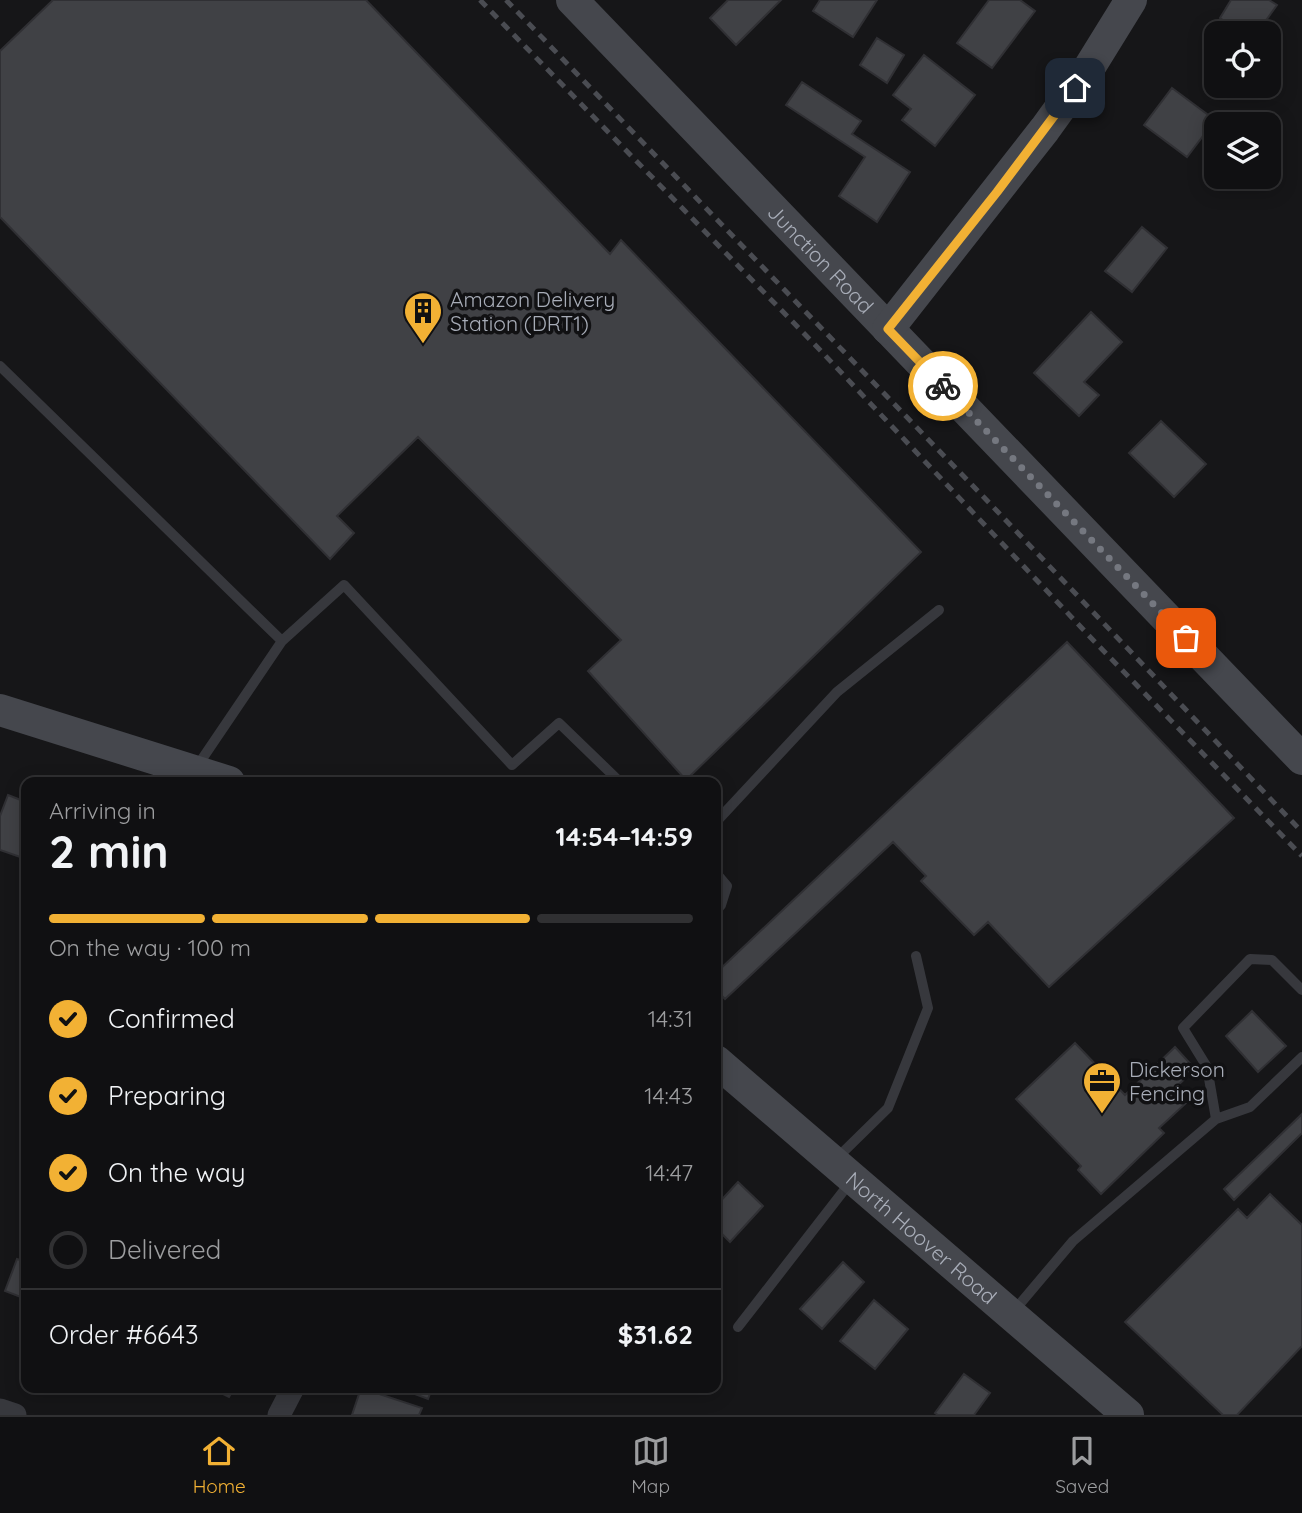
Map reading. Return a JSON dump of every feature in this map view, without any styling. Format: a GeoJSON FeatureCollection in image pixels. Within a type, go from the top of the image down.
{"type":"FeatureCollection","features":[{"type":"Feature","properties":{"kind":"street","name":"Junction Road"},"geometry":{"type":"LineString","coordinates":[[572,0],[1302,759]]}},
{"type":"Feature","properties":{"kind":"street"},"geometry":{"type":"LineString","coordinates":[[888,329],[997,192],[1067,98],[1131,0]]}},
{"type":"Feature","properties":{"kind":"street"},"geometry":{"type":"LineString","coordinates":[[0,710],[215,777]]}},
{"type":"Feature","properties":{"kind":"street","name":"North Hoover Road"},"geometry":{"type":"LineString","coordinates":[[721,1065],[1128,1415]]}},
{"type":"Feature","properties":{"kind":"street"},"geometry":{"type":"LineString","coordinates":[[279,1415],[290,1393]]}},
{"type":"Feature","properties":{"kind":"street"},"geometry":{"type":"LineString","coordinates":[[0,1409],[15,1415]]}},
{"type":"Feature","properties":{"kind":"lane"},"geometry":{"type":"LineString","coordinates":[[0,366],[282,641]]}},
{"type":"Feature","properties":{"kind":"lane"},"geometry":{"type":"LineString","coordinates":[[195,770],[282,641],[344,585],[512,765],[559,723],[615,777]]}},
{"type":"Feature","properties":{"kind":"lane"},"geometry":{"type":"LineString","coordinates":[[721,817],[837,692],[939,610]]}},
{"type":"Feature","properties":{"kind":"lane"},"geometry":{"type":"LineString","coordinates":[[721,879],[727,886],[721,902]]}},
{"type":"Feature","properties":{"kind":"lane"},"geometry":{"type":"LineString","coordinates":[[738,1327],[888,1108],[928,1008],[916,956]]}},
{"type":"Feature","properties":{"kind":"lane"},"geometry":{"type":"LineString","coordinates":[[1216,1119],[1208,1067],[1183,1028],[1250,959],[1272,960],[1302,990]]}},
{"type":"Feature","properties":{"kind":"lane"},"geometry":{"type":"LineString","coordinates":[[1012,1315],[1073,1241],[1216,1119],[1250,1107],[1302,1057]]}},
{"type":"Feature","properties":{"kind":"building","name":"Amazon Delivery Station (DRT1)"},"geometry":{"type":"Polygon","coordinates":[[[53,0],[366,0],[610,254],[621,240],[921,552],[689,777],[683,777],[588,671],[621,640],[418,437],[337,516],[354,533],[330,559],[0,217],[0,51],[53,0]]]}},
{"type":"Feature","properties":{"kind":"building"},"geometry":{"type":"Polygon","coordinates":[[[728,0],[781,0],[736,45],[710,18],[728,0]]]}},
{"type":"Feature","properties":{"kind":"building"},"geometry":{"type":"Polygon","coordinates":[[[820,0],[877,0],[853,37],[813,11],[820,0]]]}},
{"type":"Feature","properties":{"kind":"building"},"geometry":{"type":"Polygon","coordinates":[[[989,0],[1020,0],[1035,11],[992,68],[957,43],[989,0]]]}},
{"type":"Feature","properties":{"kind":"building"},"geometry":{"type":"Polygon","coordinates":[[[1231,0],[1269,0],[1277,5],[1266,21],[1224,21],[1220,18],[1231,0]]]}},
{"type":"Feature","properties":{"kind":"building"},"geometry":{"type":"Polygon","coordinates":[[[877,38],[904,55],[887,83],[860,65],[877,38]]]}},
{"type":"Feature","properties":{"kind":"building"},"geometry":{"type":"Polygon","coordinates":[[[924,55],[975,95],[935,146],[902,120],[911,109],[893,95],[924,55]]]}},
{"type":"Feature","properties":{"kind":"building"},"geometry":{"type":"Polygon","coordinates":[[[802,82],[861,121],[852,134],[910,172],[877,222],[839,196],[865,157],[786,105],[802,82]]]}},
{"type":"Feature","properties":{"kind":"building"},"geometry":{"type":"Polygon","coordinates":[[[1172,88],[1204,112],[1204,135],[1187,157],[1144,125],[1172,88]]]}},
{"type":"Feature","properties":{"kind":"building"},"geometry":{"type":"Polygon","coordinates":[[[1142,227],[1167,248],[1132,292],[1105,271],[1142,227]]]}},
{"type":"Feature","properties":{"kind":"building"},"geometry":{"type":"Polygon","coordinates":[[[1091,312],[1122,342],[1084,382],[1099,395],[1079,416],[1034,373],[1091,312]]]}},
{"type":"Feature","properties":{"kind":"building"},"geometry":{"type":"Polygon","coordinates":[[[1161,421],[1206,464],[1174,497],[1129,453],[1161,421]]]}},
{"type":"Feature","properties":{"kind":"building"},"geometry":{"type":"Polygon","coordinates":[[[1067,642],[1234,818],[1049,987],[988,922],[974,935],[921,881],[926,876],[893,842],[725,999],[721,995],[721,968],[1067,642]]]}},
{"type":"Feature","properties":{"kind":"building"},"geometry":{"type":"Polygon","coordinates":[[[8,795],[21,800],[21,857],[0,850],[0,816],[8,795]]]}},
{"type":"Feature","properties":{"kind":"building"},"geometry":{"type":"Polygon","coordinates":[[[1252,1011],[1286,1046],[1258,1072],[1226,1036],[1252,1011]]]}},
{"type":"Feature","properties":{"kind":"building","name":"Dickerson Fencing"},"geometry":{"type":"Polygon","coordinates":[[[1075,1043],[1125,1095],[1175,1047],[1195,1069],[1173,1090],[1186,1103],[1159,1128],[1164,1133],[1101,1194],[1078,1170],[1081,1166],[1016,1099],[1075,1043]]]}},
{"type":"Feature","properties":{"kind":"building"},"geometry":{"type":"Polygon","coordinates":[[[1302,1114],[1302,1133],[1234,1200],[1224,1189],[1302,1114]]]}},
{"type":"Feature","properties":{"kind":"building"},"geometry":{"type":"Polygon","coordinates":[[[738,1182],[763,1206],[730,1242],[721,1233],[721,1201],[738,1182]]]}},
{"type":"Feature","properties":{"kind":"building"},"geometry":{"type":"Polygon","coordinates":[[[1270,1194],[1302,1225],[1302,1346],[1237,1415],[1223,1415],[1125,1322],[1238,1209],[1247,1218],[1270,1194]]]}},
{"type":"Feature","properties":{"kind":"building"},"geometry":{"type":"Polygon","coordinates":[[[17,1259],[21,1260],[21,1297],[5,1291],[17,1259]]]}},
{"type":"Feature","properties":{"kind":"building"},"geometry":{"type":"Polygon","coordinates":[[[843,1262],[864,1282],[822,1329],[800,1309],[843,1262]]]}},
{"type":"Feature","properties":{"kind":"building"},"geometry":{"type":"Polygon","coordinates":[[[874,1300],[908,1329],[875,1369],[840,1341],[874,1300]]]}},
{"type":"Feature","properties":{"kind":"building"},"geometry":{"type":"Polygon","coordinates":[[[964,1374],[990,1393],[974,1415],[935,1413],[964,1374]]]}},
{"type":"Feature","properties":{"kind":"building"},"geometry":{"type":"Polygon","coordinates":[[[359,1393],[376,1393],[422,1408],[419,1415],[352,1415],[359,1393]]]}},
{"type":"Feature","properties":{"kind":"building"},"geometry":{"type":"Polygon","coordinates":[[[412,1393],[430,1393],[428,1399],[412,1393]]]}},
{"type":"Feature","properties":{"kind":"railway"},"geometry":{"type":"LineString","coordinates":[[480,0],[820,350],[1094,641],[1302,856]]}},
{"type":"Feature","properties":{"kind":"railway"},"geometry":{"type":"LineString","coordinates":[[506,0],[1302,832]]}},
{"type":"Feature","properties":{"kind":"way so far"},"geometry":{"type":"LineString","coordinates":[[943,386],[1186,638]]}},
{"type":"Feature","properties":{"kind":"place","name":"Amazon Delivery Station (DRT1)"},"geometry":{"type":"Point","coordinates":[423,345]}},
{"type":"Feature","properties":{"kind":"place","name":"Dickerson Fencing"},"geometry":{"type":"Point","coordinates":[1102,1115]}},
{"type":"Feature","properties":{"kind":"route"},"geometry":{"type":"LineString","coordinates":[[943,386],[888,329],[997,192],[1075,88]]}}]}
